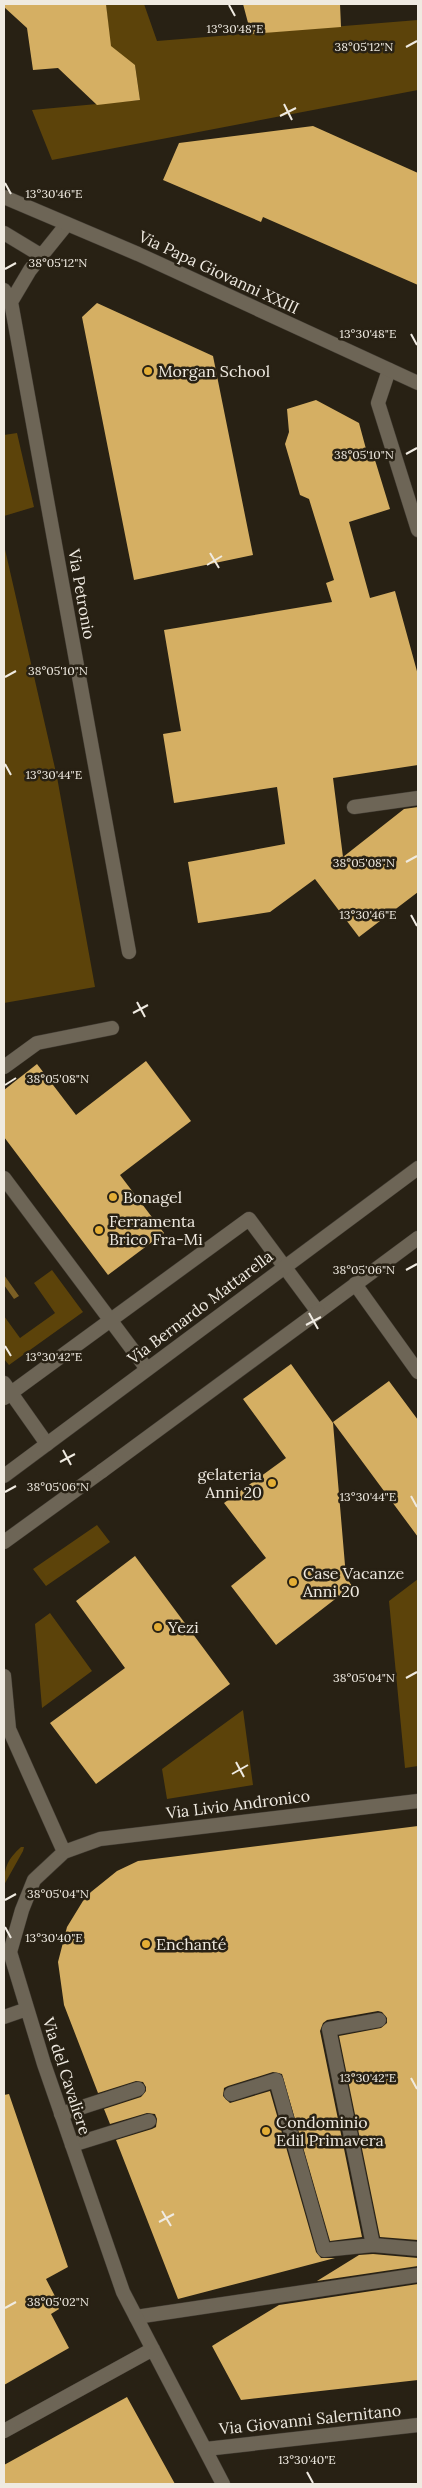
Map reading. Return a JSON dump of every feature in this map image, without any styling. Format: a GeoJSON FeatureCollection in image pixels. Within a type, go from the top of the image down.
{"type":"FeatureCollection","features":[{"type":"Feature","properties":{"kind":"street","name":"Via Papa Giovanni XXIII"},"geometry":{"type":"LineString","coordinates":[[4,197],[138,254],[418,383]]}},
{"type":"Feature","properties":{"kind":"street","name":"Via Petronio"},"geometry":{"type":"LineString","coordinates":[[67,224],[7,296],[129,952]]}},
{"type":"Feature","properties":{"kind":"street"},"geometry":{"type":"LineString","coordinates":[[4,233],[42,256]]}},
{"type":"Feature","properties":{"kind":"street"},"geometry":{"type":"LineString","coordinates":[[389,370],[378,403],[418,530]]}},
{"type":"Feature","properties":{"kind":"street"},"geometry":{"type":"LineString","coordinates":[[354,807],[418,798]]}},
{"type":"Feature","properties":{"kind":"street"},"geometry":{"type":"LineString","coordinates":[[4,1067],[38,1043],[112,1028]]}},
{"type":"Feature","properties":{"kind":"street","name":"Via Bernardo Mattarella"},"geometry":{"type":"LineString","coordinates":[[4,1476],[418,1168]]}},
{"type":"Feature","properties":{"kind":"street"},"geometry":{"type":"LineString","coordinates":[[4,1178],[147,1369]]}},
{"type":"Feature","properties":{"kind":"street"},"geometry":{"type":"LineString","coordinates":[[48,1444],[6,1391],[110,1320],[249,1219],[318,1312]]}},
{"type":"Feature","properties":{"kind":"street"},"geometry":{"type":"LineString","coordinates":[[4,1542],[418,1238]]}},
{"type":"Feature","properties":{"kind":"street"},"geometry":{"type":"LineString","coordinates":[[355,1284],[418,1372]]}},
{"type":"Feature","properties":{"kind":"street"},"geometry":{"type":"LineString","coordinates":[[4,1676],[9,1730],[64,1852]]}},
{"type":"Feature","properties":{"kind":"street","name":"Via Livio Andronico"},"geometry":{"type":"LineString","coordinates":[[64,1852],[100,1839],[418,1801]]}},
{"type":"Feature","properties":{"kind":"street","name":"Via del Cavaliere"},"geometry":{"type":"LineString","coordinates":[[64,1852],[34,1880],[22,1910],[10,1952],[61,2114],[123,2292],[224,2484]]}},
{"type":"Feature","properties":{"kind":"street"},"geometry":{"type":"LineString","coordinates":[[4,2017],[27,2009]]}},
{"type":"Feature","properties":{"kind":"street"},"geometry":{"type":"LineString","coordinates":[[373,2245],[329,2029],[379,2020]]}},
{"type":"Feature","properties":{"kind":"street"},"geometry":{"type":"LineString","coordinates":[[231,2094],[276,2080],[324,2250],[373,2245],[418,2248]]}},
{"type":"Feature","properties":{"kind":"street"},"geometry":{"type":"LineString","coordinates":[[61,2114],[138,2088]]}},
{"type":"Feature","properties":{"kind":"street"},"geometry":{"type":"LineString","coordinates":[[72,2145],[149,2121]]}},
{"type":"Feature","properties":{"kind":"street"},"geometry":{"type":"LineString","coordinates":[[136,2317],[418,2275]]}},
{"type":"Feature","properties":{"kind":"street"},"geometry":{"type":"LineString","coordinates":[[4,2431],[152,2349]]}},
{"type":"Feature","properties":{"kind":"street","name":"Via Giovanni Salernitano"},"geometry":{"type":"LineString","coordinates":[[206,2449],[418,2425]]}},
{"type":"Feature","properties":{"kind":"shaded area"},"geometry":{"type":"Polygon","coordinates":[[[106,4],[144,4],[157,41],[418,20],[418,90],[52,160],[32,110],[140,100],[135,65],[112,63],[106,4]]]}},
{"type":"Feature","properties":{"kind":"shaded area"},"geometry":{"type":"Polygon","coordinates":[[[17,433],[34,507],[4,516],[4,435],[17,433]]]}},
{"type":"Feature","properties":{"kind":"shaded area"},"geometry":{"type":"Polygon","coordinates":[[[4,545],[57,777],[95,987],[4,1003],[4,545]]]}},
{"type":"Feature","properties":{"kind":"shaded area"},"geometry":{"type":"Polygon","coordinates":[[[52,1270],[83,1312],[9,1365],[4,1359],[4,1316],[20,1338],[55,1313],[34,1283],[52,1270]]]}},
{"type":"Feature","properties":{"kind":"shaded area"},"geometry":{"type":"Polygon","coordinates":[[[4,1275],[19,1296],[14,1299],[4,1285],[4,1275]]]}},
{"type":"Feature","properties":{"kind":"shaded area"},"geometry":{"type":"Polygon","coordinates":[[[97,1525],[110,1542],[46,1586],[33,1569],[97,1525]]]}},
{"type":"Feature","properties":{"kind":"shaded area"},"geometry":{"type":"Polygon","coordinates":[[[418,1579],[418,1766],[405,1768],[389,1601],[418,1579]]]}},
{"type":"Feature","properties":{"kind":"shaded area"},"geometry":{"type":"Polygon","coordinates":[[[50,1613],[92,1671],[42,1708],[35,1624],[50,1613]]]}},
{"type":"Feature","properties":{"kind":"shaded area"},"geometry":{"type":"Polygon","coordinates":[[[243,1710],[253,1785],[167,1799],[162,1769],[243,1710]]]}},
{"type":"Feature","properties":{"kind":"shaded area"},"geometry":{"type":"Polygon","coordinates":[[[21,1847],[24,1847],[23,1851],[4,1885],[8,1864],[21,1847]]]}},
{"type":"Feature","properties":{"kind":"building"},"geometry":{"type":"Polygon","coordinates":[[[4,4],[106,4],[111,46],[135,65],[140,100],[97,105],[58,68],[33,70],[27,28],[4,7],[4,4]]]}},
{"type":"Feature","properties":{"kind":"building"},"geometry":{"type":"Polygon","coordinates":[[[243,4],[340,4],[341,27],[251,34],[243,4]]]}},
{"type":"Feature","properties":{"kind":"building"},"geometry":{"type":"Polygon","coordinates":[[[313,126],[418,173],[418,285],[263,217],[261,222],[163,180],[179,143],[313,126]]]}},
{"type":"Feature","properties":{"kind":"building"},"geometry":{"type":"Polygon","coordinates":[[[97,303],[213,356],[253,555],[134,580],[82,317],[97,303]]]}},
{"type":"Feature","properties":{"kind":"building"},"geometry":{"type":"Polygon","coordinates":[[[316,400],[359,423],[369,460],[375,460],[390,509],[349,522],[370,598],[395,591],[418,675],[418,765],[333,778],[343,857],[404,809],[418,807],[418,892],[359,937],[315,879],[270,912],[198,923],[188,862],[285,844],[277,787],[174,803],[163,734],[181,731],[164,630],[332,602],[326,583],[334,580],[309,499],[300,495],[285,444],[289,432],[287,409],[316,400]]]}},
{"type":"Feature","properties":{"kind":"building"},"geometry":{"type":"Polygon","coordinates":[[[146,1061],[191,1121],[120,1175],[164,1233],[108,1275],[4,1137],[4,1090],[37,1064],[76,1115],[146,1061]]]}},
{"type":"Feature","properties":{"kind":"building"},"geometry":{"type":"Polygon","coordinates":[[[291,1364],[333,1423],[346,1577],[352,1586],[276,1645],[231,1586],[266,1558],[224,1503],[286,1458],[243,1399],[291,1364]]]}},
{"type":"Feature","properties":{"kind":"building"},"geometry":{"type":"Polygon","coordinates":[[[389,1381],[418,1420],[418,1537],[333,1422],[389,1381]]]}},
{"type":"Feature","properties":{"kind":"building"},"geometry":{"type":"Polygon","coordinates":[[[135,1556],[230,1684],[96,1784],[50,1723],[125,1668],[76,1601],[135,1556]]]}},
{"type":"Feature","properties":{"kind":"building","name":"Condominio Edil Primavera"},"geometry":{"type":"Polygon","coordinates":[[[418,1826],[418,2240],[380,2237],[339,2036],[381,2028],[387,2023],[387,2018],[382,2012],[378,2011],[327,2020],[323,2023],[320,2031],[362,2237],[330,2241],[282,2074],[273,2072],[228,2086],[224,2088],[223,2096],[230,2103],[270,2091],[316,2252],[321,2258],[335,2258],[178,2299],[116,2140],[156,2127],[157,2119],[155,2114],[147,2113],[110,2124],[104,2109],[141,2097],[146,2091],[146,2087],[143,2082],[136,2081],[98,2093],[64,2005],[58,1962],[67,1927],[86,1896],[117,1871],[138,1861],[418,1826]]]}},
{"type":"Feature","properties":{"kind":"building"},"geometry":{"type":"Polygon","coordinates":[[[9,2094],[68,2267],[46,2279],[57,2300],[54,2302],[59,2309],[51,2314],[69,2348],[4,2385],[4,2095],[9,2094]]]}},
{"type":"Feature","properties":{"kind":"building"},"geometry":{"type":"Polygon","coordinates":[[[373,2254],[418,2258],[418,2266],[317,2281],[359,2255],[373,2254]]]}},
{"type":"Feature","properties":{"kind":"building"},"geometry":{"type":"Polygon","coordinates":[[[418,2284],[418,2380],[241,2400],[212,2346],[279,2305],[418,2284]]]}},
{"type":"Feature","properties":{"kind":"building"},"geometry":{"type":"Polygon","coordinates":[[[127,2397],[175,2484],[4,2484],[4,2465],[127,2397]]]}},
{"type":"Feature","properties":{"kind":"place","name":"Morgan School"},"geometry":{"type":"Point","coordinates":[148,371]}},
{"type":"Feature","properties":{"kind":"place","name":"Bonagel"},"geometry":{"type":"Point","coordinates":[113,1197]}},
{"type":"Feature","properties":{"kind":"place","name":"Ferramenta Brico Fra-Mi"},"geometry":{"type":"Point","coordinates":[99,1230]}},
{"type":"Feature","properties":{"kind":"place","name":"gelateria Anni 20"},"geometry":{"type":"Point","coordinates":[272,1483]}},
{"type":"Feature","properties":{"kind":"place","name":"Case Vacanze Anni 20"},"geometry":{"type":"Point","coordinates":[293,1582]}},
{"type":"Feature","properties":{"kind":"place","name":"Yezi"},"geometry":{"type":"Point","coordinates":[158,1627]}},
{"type":"Feature","properties":{"kind":"place","name":"Enchanté"},"geometry":{"type":"Point","coordinates":[146,1944]}},
{"type":"Feature","properties":{"kind":"place","name":"Condominio Edil Primavera"},"geometry":{"type":"Point","coordinates":[266,2131]}}]}
